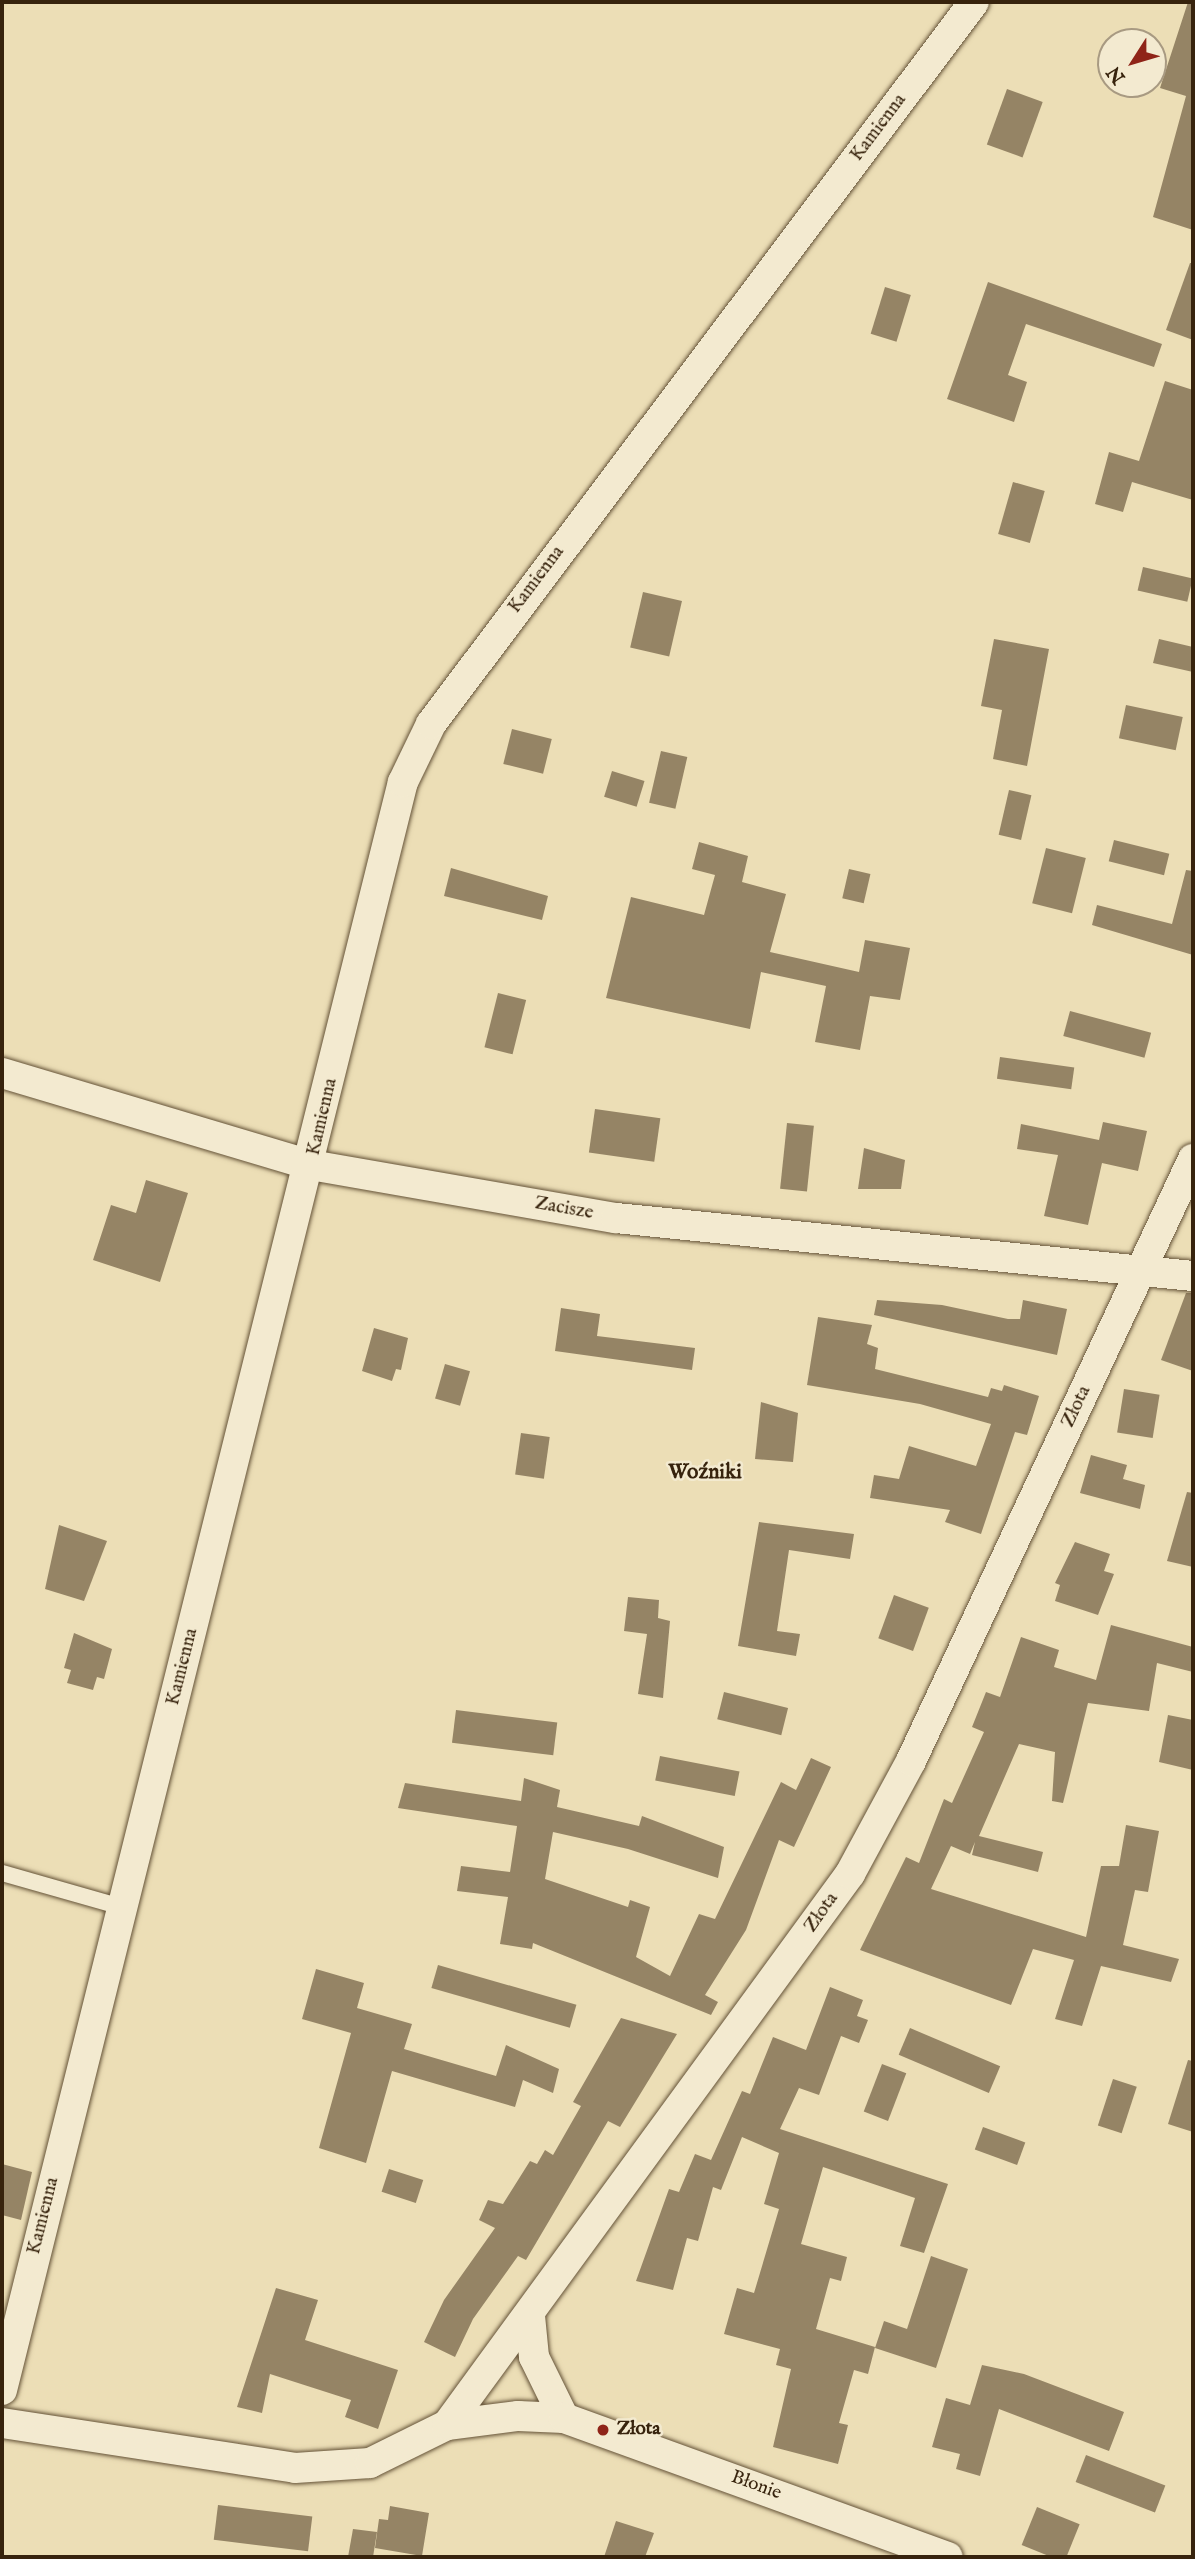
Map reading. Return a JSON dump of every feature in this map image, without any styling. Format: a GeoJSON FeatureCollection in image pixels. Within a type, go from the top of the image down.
{"type":"FeatureCollection","features":[{"type":"Feature","properties":{"kind":"street","name":"Kamienna"},"geometry":{"type":"LineString","coordinates":[[2,2390],[121,1907],[311,1165],[403,782],[431,724],[974,2]]}},
{"type":"Feature","properties":{"kind":"street","name":"Zacisze"},"geometry":{"type":"LineString","coordinates":[[2,1073],[311,1165],[616,1218],[1193,1276]]}},
{"type":"Feature","properties":{"kind":"street","name":"Złota"},"geometry":{"type":"LineString","coordinates":[[2,2423],[223,2460],[329,2468],[395,2455],[447,2425],[530,2316],[850,1874],[911,1761],[1193,1159]]}},
{"type":"Feature","properties":{"kind":"street"},"geometry":{"type":"LineString","coordinates":[[530,2316],[534,2357],[564,2418]]}},
{"type":"Feature","properties":{"kind":"street","name":"Błonie"},"geometry":{"type":"LineString","coordinates":[[447,2425],[518,2416],[564,2418],[948,2557]]}},
{"type":"Feature","properties":{"kind":"lane"},"geometry":{"type":"LineString","coordinates":[[2,1873],[121,1907]]}},
{"type":"Feature","properties":{"kind":"building"},"geometry":{"type":"Polygon","coordinates":[[[1188,2],[1193,2],[1193,230],[1153,217],[1186,96],[1167,90],[1167,66],[1188,2]]]}},
{"type":"Feature","properties":{"kind":"building"},"geometry":{"type":"Polygon","coordinates":[[[1007,89],[1043,102],[1023,157],[987,144],[1007,89]]]}},
{"type":"Feature","properties":{"kind":"building"},"geometry":{"type":"Polygon","coordinates":[[[1190,263],[1193,263],[1193,340],[1166,330],[1190,263]]]}},
{"type":"Feature","properties":{"kind":"building"},"geometry":{"type":"Polygon","coordinates":[[[988,282],[1162,344],[1154,367],[1026,324],[1008,375],[1027,382],[1014,422],[947,399],[988,282]]]}},
{"type":"Feature","properties":{"kind":"building"},"geometry":{"type":"Polygon","coordinates":[[[885,287],[911,295],[896,342],[871,334],[885,287]]]}},
{"type":"Feature","properties":{"kind":"building"},"geometry":{"type":"Polygon","coordinates":[[[1165,381],[1193,390],[1193,500],[1132,482],[1123,512],[1095,504],[1109,452],[1139,461],[1165,381]]]}},
{"type":"Feature","properties":{"kind":"building"},"geometry":{"type":"Polygon","coordinates":[[[1013,482],[1045,491],[1030,543],[998,534],[1013,482]]]}},
{"type":"Feature","properties":{"kind":"building"},"geometry":{"type":"Polygon","coordinates":[[[1143,567],[1193,578],[1187,602],[1138,590],[1143,567]]]}},
{"type":"Feature","properties":{"kind":"building"},"geometry":{"type":"Polygon","coordinates":[[[643,592],[682,601],[669,657],[630,648],[643,592]]]}},
{"type":"Feature","properties":{"kind":"building"},"geometry":{"type":"Polygon","coordinates":[[[994,639],[1049,649],[1027,766],[993,759],[1002,710],[981,706],[994,639]]]}},
{"type":"Feature","properties":{"kind":"building"},"geometry":{"type":"Polygon","coordinates":[[[1159,639],[1193,647],[1193,672],[1153,663],[1159,639]]]}},
{"type":"Feature","properties":{"kind":"building"},"geometry":{"type":"Polygon","coordinates":[[[1126,705],[1183,717],[1176,750],[1119,738],[1126,705]]]}},
{"type":"Feature","properties":{"kind":"building"},"geometry":{"type":"Polygon","coordinates":[[[512,729],[552,739],[543,774],[503,764],[512,729]]]}},
{"type":"Feature","properties":{"kind":"building"},"geometry":{"type":"Polygon","coordinates":[[[661,751],[687,757],[675,809],[649,803],[661,751]]]}},
{"type":"Feature","properties":{"kind":"building"},"geometry":{"type":"Polygon","coordinates":[[[612,771],[645,781],[637,807],[604,797],[612,771]]]}},
{"type":"Feature","properties":{"kind":"building"},"geometry":{"type":"Polygon","coordinates":[[[1009,790],[1031,795],[1021,840],[999,835],[1009,790]]]}},
{"type":"Feature","properties":{"kind":"building"},"geometry":{"type":"Polygon","coordinates":[[[1114,840],[1169,854],[1164,875],[1109,861],[1114,840]]]}},
{"type":"Feature","properties":{"kind":"building"},"geometry":{"type":"Polygon","coordinates":[[[699,842],[748,856],[742,882],[786,894],[770,952],[859,972],[865,940],[910,948],[900,1000],[870,996],[860,1050],[815,1042],[826,986],[761,972],[750,1029],[606,998],[631,897],[704,915],[715,875],[692,869],[699,842]]]}},
{"type":"Feature","properties":{"kind":"building"},"geometry":{"type":"Polygon","coordinates":[[[1046,848],[1086,858],[1072,913],[1032,903],[1046,848]]]}},
{"type":"Feature","properties":{"kind":"building"},"geometry":{"type":"Polygon","coordinates":[[[451,868],[548,896],[542,920],[444,896],[451,868]]]}},
{"type":"Feature","properties":{"kind":"building"},"geometry":{"type":"Polygon","coordinates":[[[849,869],[870,874],[864,903],[842,898],[849,869]]]}},
{"type":"Feature","properties":{"kind":"building"},"geometry":{"type":"Polygon","coordinates":[[[1186,870],[1193,871],[1193,955],[1092,925],[1097,905],[1172,924],[1186,870]]]}},
{"type":"Feature","properties":{"kind":"building"},"geometry":{"type":"Polygon","coordinates":[[[498,993],[526,1000],[513,1054],[484,1047],[498,993]]]}},
{"type":"Feature","properties":{"kind":"building"},"geometry":{"type":"Polygon","coordinates":[[[1070,1011],[1151,1033],[1144,1058],[1063,1036],[1070,1011]]]}},
{"type":"Feature","properties":{"kind":"building"},"geometry":{"type":"Polygon","coordinates":[[[1000,1057],[1074,1067],[1071,1089],[997,1079],[1000,1057]]]}},
{"type":"Feature","properties":{"kind":"building"},"geometry":{"type":"Polygon","coordinates":[[[595,1109],[660,1118],[654,1162],[589,1153],[595,1109]]]}},
{"type":"Feature","properties":{"kind":"building"},"geometry":{"type":"Polygon","coordinates":[[[1103,1122],[1147,1131],[1138,1171],[1102,1163],[1088,1225],[1044,1216],[1058,1155],[1017,1149],[1021,1124],[1099,1140],[1103,1122]]]}},
{"type":"Feature","properties":{"kind":"building"},"geometry":{"type":"Polygon","coordinates":[[[787,1123],[814,1126],[807,1191],[780,1189],[787,1123]]]}},
{"type":"Feature","properties":{"kind":"building"},"geometry":{"type":"Polygon","coordinates":[[[864,1148],[905,1160],[901,1189],[858,1189],[864,1148]]]}},
{"type":"Feature","properties":{"kind":"building"},"geometry":{"type":"Polygon","coordinates":[[[146,1180],[188,1193],[160,1282],[93,1260],[111,1205],[136,1213],[146,1180]]]}},
{"type":"Feature","properties":{"kind":"building"},"geometry":{"type":"Polygon","coordinates":[[[1186,1293],[1193,1293],[1193,1371],[1161,1360],[1186,1293]]]}},
{"type":"Feature","properties":{"kind":"building"},"geometry":{"type":"Polygon","coordinates":[[[877,1300],[942,1305],[1008,1319],[1020,1319],[1023,1300],[1067,1309],[1057,1355],[874,1315],[877,1300]]]}},
{"type":"Feature","properties":{"kind":"building"},"geometry":{"type":"Polygon","coordinates":[[[561,1308],[600,1314],[597,1336],[695,1348],[692,1370],[555,1351],[561,1308]]]}},
{"type":"Feature","properties":{"kind":"building"},"geometry":{"type":"Polygon","coordinates":[[[818,1317],[872,1325],[867,1344],[878,1348],[875,1369],[988,1397],[991,1388],[1002,1391],[1004,1385],[1039,1396],[1027,1435],[1015,1432],[981,1534],[945,1522],[950,1510],[870,1498],[874,1475],[899,1479],[909,1446],[976,1466],[991,1424],[920,1404],[807,1385],[818,1317]]]}},
{"type":"Feature","properties":{"kind":"building"},"geometry":{"type":"Polygon","coordinates":[[[374,1328],[408,1338],[401,1370],[396,1369],[392,1381],[362,1371],[374,1328]]]}},
{"type":"Feature","properties":{"kind":"building"},"geometry":{"type":"Polygon","coordinates":[[[445,1364],[470,1371],[460,1406],[435,1399],[445,1364]]]}},
{"type":"Feature","properties":{"kind":"building"},"geometry":{"type":"Polygon","coordinates":[[[1124,1389],[1160,1395],[1153,1438],[1117,1432],[1124,1389]]]}},
{"type":"Feature","properties":{"kind":"building"},"geometry":{"type":"Polygon","coordinates":[[[761,1402],[798,1413],[793,1462],[755,1459],[761,1402]]]}},
{"type":"Feature","properties":{"kind":"building"},"geometry":{"type":"Polygon","coordinates":[[[521,1433],[550,1437],[544,1479],[515,1475],[521,1433]]]}},
{"type":"Feature","properties":{"kind":"building"},"geometry":{"type":"Polygon","coordinates":[[[1091,1455],[1127,1465],[1123,1479],[1145,1485],[1140,1509],[1080,1493],[1091,1455]]]}},
{"type":"Feature","properties":{"kind":"building"},"geometry":{"type":"Polygon","coordinates":[[[1187,1492],[1193,1493],[1193,1567],[1167,1561],[1187,1492]]]}},
{"type":"Feature","properties":{"kind":"building"},"geometry":{"type":"Polygon","coordinates":[[[759,1522],[854,1534],[850,1559],[789,1550],[777,1631],[800,1634],[796,1656],[738,1646],[759,1522]]]}},
{"type":"Feature","properties":{"kind":"building"},"geometry":{"type":"Polygon","coordinates":[[[59,1525],[107,1541],[84,1601],[45,1589],[59,1525]]]}},
{"type":"Feature","properties":{"kind":"building"},"geometry":{"type":"Polygon","coordinates":[[[1075,1542],[1110,1554],[1104,1571],[1114,1574],[1098,1615],[1055,1601],[1060,1585],[1055,1583],[1075,1542]]]}},
{"type":"Feature","properties":{"kind":"building"},"geometry":{"type":"Polygon","coordinates":[[[894,1595],[929,1608],[913,1651],[878,1638],[894,1595]]]}},
{"type":"Feature","properties":{"kind":"building"},"geometry":{"type":"Polygon","coordinates":[[[628,1597],[659,1600],[658,1618],[670,1621],[663,1698],[638,1694],[647,1634],[624,1631],[628,1597]]]}},
{"type":"Feature","properties":{"kind":"building"},"geometry":{"type":"Polygon","coordinates":[[[1111,1625],[1193,1647],[1193,1672],[1157,1663],[1149,1711],[1088,1703],[1063,1803],[1052,1801],[1055,1752],[1019,1744],[979,1836],[1043,1852],[1038,1872],[972,1855],[975,1842],[970,1854],[951,1846],[931,1889],[1086,1937],[1101,1866],[1119,1866],[1126,1825],[1159,1831],[1148,1892],[1135,1890],[1123,1945],[1179,1959],[1171,1982],[1101,1966],[1082,2026],[1055,2019],[1074,1960],[1033,1949],[1011,2005],[860,1950],[906,1857],[919,1863],[944,1799],[952,1803],[984,1732],[972,1727],[986,1692],[1000,1697],[1021,1637],[1059,1650],[1054,1667],[1096,1680],[1111,1625]]]}},
{"type":"Feature","properties":{"kind":"building"},"geometry":{"type":"Polygon","coordinates":[[[74,1633],[112,1649],[104,1679],[97,1677],[93,1690],[67,1683],[71,1670],[64,1668],[74,1633]]]}},
{"type":"Feature","properties":{"kind":"building"},"geometry":{"type":"Polygon","coordinates":[[[724,1692],[788,1708],[781,1735],[717,1719],[724,1692]]]}},
{"type":"Feature","properties":{"kind":"building"},"geometry":{"type":"Polygon","coordinates":[[[456,1710],[557,1722],[553,1755],[452,1743],[456,1710]]]}},
{"type":"Feature","properties":{"kind":"building"},"geometry":{"type":"Polygon","coordinates":[[[1168,1715],[1193,1720],[1193,1770],[1159,1762],[1168,1715]]]}},
{"type":"Feature","properties":{"kind":"building"},"geometry":{"type":"Polygon","coordinates":[[[660,1756],[740,1771],[735,1796],[655,1781],[660,1756]]]}},
{"type":"Feature","properties":{"kind":"building"},"geometry":{"type":"Polygon","coordinates":[[[811,1758],[831,1767],[794,1847],[779,1840],[746,1930],[705,1995],[718,2002],[711,2015],[533,1943],[532,1949],[500,1944],[508,1897],[457,1891],[461,1866],[510,1872],[517,1826],[398,1808],[405,1783],[521,1801],[524,1778],[560,1790],[557,1807],[639,1826],[642,1816],[724,1847],[718,1878],[628,1849],[553,1832],[545,1879],[628,1907],[630,1900],[650,1907],[636,1957],[670,1976],[699,1914],[715,1919],[781,1782],[796,1790],[811,1758]]]}},
{"type":"Feature","properties":{"kind":"building"},"geometry":{"type":"Polygon","coordinates":[[[438,1965],[576,2005],[570,2028],[431,1988],[438,1965]]]}},
{"type":"Feature","properties":{"kind":"building"},"geometry":{"type":"Polygon","coordinates":[[[316,1969],[364,1983],[357,2008],[412,2024],[404,2049],[496,2076],[506,2045],[559,2069],[553,2093],[523,2080],[515,2107],[392,2071],[366,2163],[319,2148],[351,2033],[302,2019],[316,1969]]]}},
{"type":"Feature","properties":{"kind":"building"},"geometry":{"type":"Polygon","coordinates":[[[830,1987],[863,2000],[857,2016],[868,2020],[859,2043],[841,2036],[819,2095],[799,2088],[780,2129],[948,2184],[924,2253],[900,2246],[915,2198],[823,2167],[801,2244],[847,2257],[841,2281],[830,2278],[816,2329],[875,2347],[868,2374],[854,2370],[839,2423],[848,2425],[838,2464],[773,2447],[791,2369],[776,2365],[780,2349],[724,2334],[737,2288],[754,2293],[779,2209],[764,2204],[779,2153],[742,2137],[721,2190],[713,2187],[698,2241],[687,2238],[673,2290],[636,2281],[669,2189],[679,2192],[695,2154],[711,2160],[742,2091],[750,2094],[773,2037],[806,2050],[830,1987]]]}},
{"type":"Feature","properties":{"kind":"building"},"geometry":{"type":"Polygon","coordinates":[[[621,2018],[677,2034],[620,2127],[608,2121],[526,2260],[518,2256],[473,2319],[455,2357],[424,2342],[444,2300],[495,2228],[479,2220],[488,2200],[503,2204],[530,2161],[537,2164],[545,2150],[553,2155],[581,2106],[573,2102],[621,2018]]]}},
{"type":"Feature","properties":{"kind":"building"},"geometry":{"type":"Polygon","coordinates":[[[910,2028],[1000,2066],[989,2093],[899,2055],[910,2028]]]}},
{"type":"Feature","properties":{"kind":"building"},"geometry":{"type":"Polygon","coordinates":[[[1188,2060],[1193,2061],[1193,2132],[1168,2124],[1188,2060]]]}},
{"type":"Feature","properties":{"kind":"building"},"geometry":{"type":"Polygon","coordinates":[[[882,2064],[906,2073],[888,2121],[864,2112],[882,2064]]]}},
{"type":"Feature","properties":{"kind":"building"},"geometry":{"type":"Polygon","coordinates":[[[1113,2079],[1137,2087],[1122,2133],[1098,2126],[1113,2079]]]}},
{"type":"Feature","properties":{"kind":"building"},"geometry":{"type":"Polygon","coordinates":[[[983,2127],[1025,2142],[1017,2165],[975,2150],[983,2127]]]}},
{"type":"Feature","properties":{"kind":"building"},"geometry":{"type":"Polygon","coordinates":[[[2,2164],[32,2172],[21,2220],[2,2215],[2,2164]]]}},
{"type":"Feature","properties":{"kind":"building"},"geometry":{"type":"Polygon","coordinates":[[[389,2169],[423,2180],[416,2203],[382,2192],[389,2169]]]}},
{"type":"Feature","properties":{"kind":"building"},"geometry":{"type":"Polygon","coordinates":[[[931,2256],[968,2269],[936,2368],[875,2348],[884,2321],[907,2329],[931,2256]]]}},
{"type":"Feature","properties":{"kind":"building"},"geometry":{"type":"Polygon","coordinates":[[[276,2288],[318,2300],[305,2340],[398,2370],[378,2429],[345,2417],[351,2400],[270,2374],[262,2413],[237,2407],[276,2288]]]}},
{"type":"Feature","properties":{"kind":"building"},"geometry":{"type":"Polygon","coordinates":[[[982,2365],[1024,2374],[1124,2412],[1109,2451],[999,2409],[980,2476],[956,2469],[960,2454],[932,2447],[946,2398],[970,2405],[982,2365]]]}},
{"type":"Feature","properties":{"kind":"building"},"geometry":{"type":"Polygon","coordinates":[[[1086,2455],[1165,2485],[1155,2513],[1076,2482],[1086,2455]]]}},
{"type":"Feature","properties":{"kind":"building"},"geometry":{"type":"Polygon","coordinates":[[[218,2505],[312,2517],[308,2551],[214,2540],[218,2505]]]}},
{"type":"Feature","properties":{"kind":"building"},"geometry":{"type":"Polygon","coordinates":[[[390,2506],[429,2513],[422,2556],[375,2548],[379,2519],[388,2520],[390,2506]]]}},
{"type":"Feature","properties":{"kind":"building"},"geometry":{"type":"Polygon","coordinates":[[[1037,2507],[1080,2524],[1066,2557],[1051,2557],[1022,2545],[1037,2507]]]}},
{"type":"Feature","properties":{"kind":"building"},"geometry":{"type":"Polygon","coordinates":[[[616,2521],[654,2533],[645,2557],[604,2557],[616,2521]]]}},
{"type":"Feature","properties":{"kind":"building"},"geometry":{"type":"Polygon","coordinates":[[[353,2529],[377,2532],[373,2557],[348,2557],[353,2529]]]}},
{"type":"Feature","properties":{"kind":"place","name":"Złota"},"geometry":{"type":"Point","coordinates":[603,2430]}},
{"type":"Feature","properties":{"kind":"district","name":"Woźniki"},"geometry":{"type":"Point","coordinates":[705,1473]}}]}
